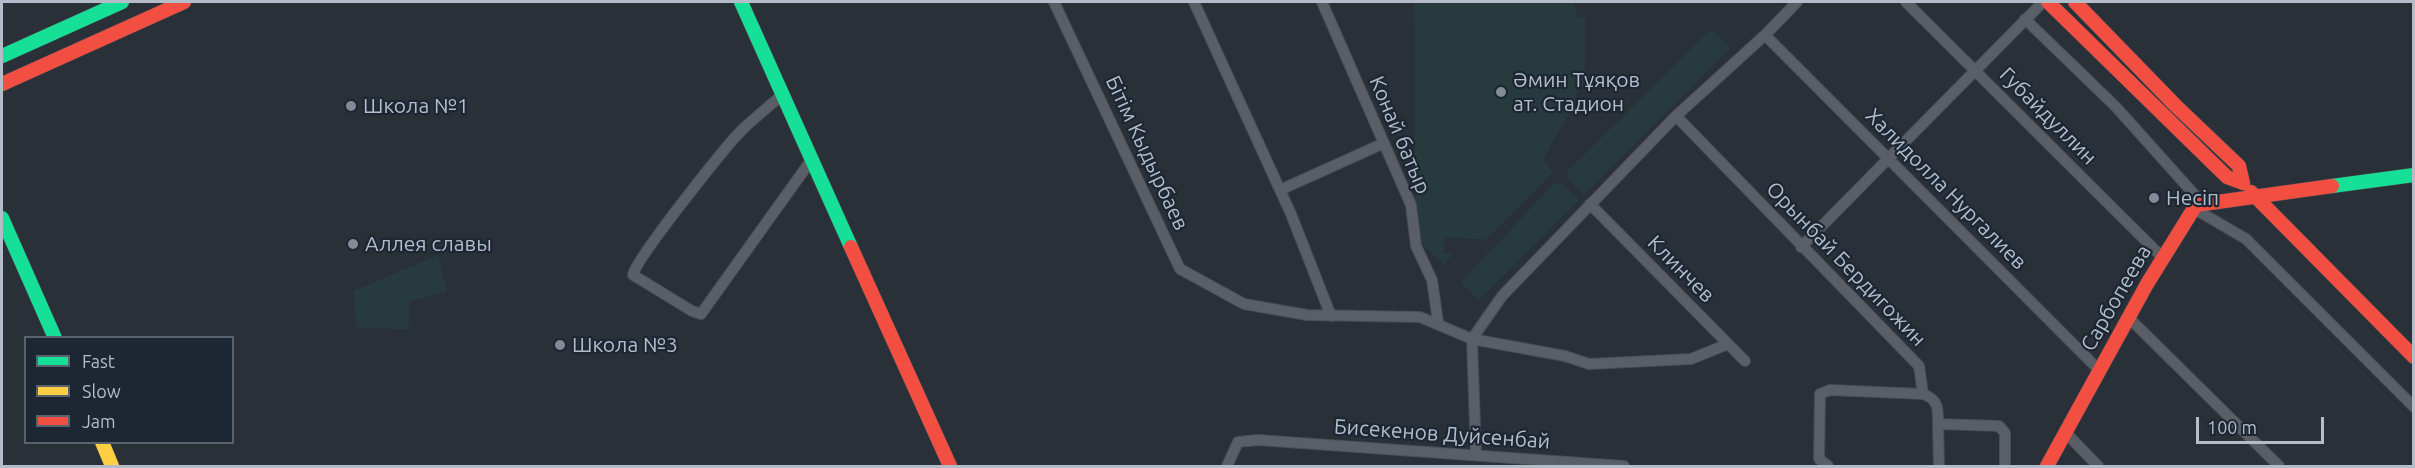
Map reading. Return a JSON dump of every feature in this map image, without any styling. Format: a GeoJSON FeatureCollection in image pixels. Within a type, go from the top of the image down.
{"type":"FeatureCollection","features":[{"type":"Feature","properties":{"kind":"street"},"geometry":{"type":"LineString","coordinates":[[2,56],[122,2]]}},
{"type":"Feature","properties":{"kind":"street"},"geometry":{"type":"LineString","coordinates":[[2,84],[184,2]]}},
{"type":"Feature","properties":{"kind":"street"},"geometry":{"type":"LineString","coordinates":[[741,2],[950,466]]}},
{"type":"Feature","properties":{"kind":"street","name":"Бiтiм Кыдырбаев"},"geometry":{"type":"LineString","coordinates":[[1054,2],[1180,268],[1244,304],[1307,315],[1420,317],[1438,322],[1472,339],[1564,356],[1588,364],[1691,359],[1728,344]]}},
{"type":"Feature","properties":{"kind":"street"},"geometry":{"type":"LineString","coordinates":[[1194,2],[1280,189],[1331,316]]}},
{"type":"Feature","properties":{"kind":"street","name":"Конай батыр"},"geometry":{"type":"LineString","coordinates":[[1322,2],[1382,144],[1411,205],[1416,246],[1432,280],[1438,322]]}},
{"type":"Feature","properties":{"kind":"street"},"geometry":{"type":"LineString","coordinates":[[1476,455],[1472,339],[1514,282],[1676,116],[1765,35],[1797,2]]}},
{"type":"Feature","properties":{"kind":"street","name":"Губайдуллин"},"geometry":{"type":"LineString","coordinates":[[1906,2],[2163,258]]}},
{"type":"Feature","properties":{"kind":"street"},"geometry":{"type":"LineString","coordinates":[[1801,247],[2043,2]]}},
{"type":"Feature","properties":{"kind":"street"},"geometry":{"type":"LineString","coordinates":[[2048,2],[2227,177],[2243,183],[2414,357]]}},
{"type":"Feature","properties":{"kind":"street"},"geometry":{"type":"LineString","coordinates":[[2075,2],[2176,106],[2240,166],[2243,183]]}},
{"type":"Feature","properties":{"kind":"street"},"geometry":{"type":"LineString","coordinates":[[2025,19],[2116,107],[2197,206],[2246,239],[2414,407]]}},
{"type":"Feature","properties":{"kind":"street","name":"Халидолла Нургалиев"},"geometry":{"type":"LineString","coordinates":[[1765,35],[2099,370]]}},
{"type":"Feature","properties":{"kind":"street"},"geometry":{"type":"LineString","coordinates":[[782,95],[742,129],[654,241],[635,268],[633,275],[692,311],[701,314],[812,159]]}},
{"type":"Feature","properties":{"kind":"street","name":"Орынбай Бердигожин"},"geometry":{"type":"LineString","coordinates":[[1676,116],[1919,366],[1923,394]]}},
{"type":"Feature","properties":{"kind":"street"},"geometry":{"type":"LineString","coordinates":[[1280,189],[1382,144]]}},
{"type":"Feature","properties":{"kind":"street"},"geometry":{"type":"LineString","coordinates":[[2197,206],[2217,201],[2414,176]]}},
{"type":"Feature","properties":{"kind":"street"},"geometry":{"type":"LineString","coordinates":[[2217,201],[2226,192],[2227,177]]}},
{"type":"Feature","properties":{"kind":"street","name":"Клинчев"},"geometry":{"type":"LineString","coordinates":[[1590,204],[1745,361]]}},
{"type":"Feature","properties":{"kind":"street","name":"Сарбопеева"},"geometry":{"type":"LineString","coordinates":[[2047,466],[2163,258],[2197,206]]}},
{"type":"Feature","properties":{"kind":"street"},"geometry":{"type":"LineString","coordinates":[[2,218],[54,336]]}},
{"type":"Feature","properties":{"kind":"street"},"geometry":{"type":"LineString","coordinates":[[2129,318],[2279,466]]}},
{"type":"Feature","properties":{"kind":"street"},"geometry":{"type":"LineString","coordinates":[[1828,466],[1819,459],[1820,394],[1830,390],[1923,394],[1932,398],[1938,406],[1939,466]]}},
{"type":"Feature","properties":{"kind":"street"},"geometry":{"type":"LineString","coordinates":[[1938,424],[2000,426],[2005,433],[2005,466]]}},
{"type":"Feature","properties":{"kind":"street"},"geometry":{"type":"LineString","coordinates":[[2065,432],[2098,466]]}},
{"type":"Feature","properties":{"kind":"street","name":"Бисекенов Дуйсенбай"},"geometry":{"type":"LineString","coordinates":[[1227,466],[1238,442],[1258,440],[1624,466]]}},
{"type":"Feature","properties":{"kind":"street"},"geometry":{"type":"LineString","coordinates":[[103,444],[112,466]]}},
{"type":"Feature","properties":{"kind":"green space","name":"Әмин Тұяқов ат. Стадион"},"geometry":{"type":"Polygon","coordinates":[[[1414,2],[1573,2],[1578,17],[1585,18],[1585,86],[1579,87],[1570,112],[1543,159],[1553,172],[1485,240],[1445,237],[1443,253],[1453,254],[1444,265],[1415,236],[1414,2]]]}},
{"type":"Feature","properties":{"kind":"green space"},"geometry":{"type":"Polygon","coordinates":[[[1709,31],[1716,32],[1730,48],[1584,195],[1568,179],[1567,172],[1709,31]]]}},
{"type":"Feature","properties":{"kind":"green space"},"geometry":{"type":"Polygon","coordinates":[[[1555,183],[1562,184],[1579,200],[1479,300],[1461,282],[1555,183]]]}},
{"type":"Feature","properties":{"kind":"green space"},"geometry":{"type":"Polygon","coordinates":[[[438,255],[447,292],[410,301],[408,330],[356,327],[354,291],[438,255]]]}},
{"type":"Feature","properties":{"kind":"traffic: fast"},"geometry":{"type":"LineString","coordinates":[[2,56],[122,2]]}},
{"type":"Feature","properties":{"kind":"traffic: fast"},"geometry":{"type":"LineString","coordinates":[[741,2],[851,247]]}},
{"type":"Feature","properties":{"kind":"traffic: fast"},"geometry":{"type":"LineString","coordinates":[[2332,186],[2414,175]]}},
{"type":"Feature","properties":{"kind":"traffic: fast"},"geometry":{"type":"LineString","coordinates":[[2,218],[54,336]]}},
{"type":"Feature","properties":{"kind":"traffic: slow"},"geometry":{"type":"LineString","coordinates":[[103,444],[112,466]]}},
{"type":"Feature","properties":{"kind":"traffic: jam"},"geometry":{"type":"LineString","coordinates":[[2,84],[184,2]]}},
{"type":"Feature","properties":{"kind":"traffic: jam"},"geometry":{"type":"LineString","coordinates":[[2048,2],[2227,177],[2243,183]]}},
{"type":"Feature","properties":{"kind":"traffic: jam"},"geometry":{"type":"LineString","coordinates":[[2075,2],[2176,106],[2239,166],[2243,183]]}},
{"type":"Feature","properties":{"kind":"traffic: jam"},"geometry":{"type":"LineString","coordinates":[[2047,466],[2147,284],[2196,205],[2332,186]]}},
{"type":"Feature","properties":{"kind":"traffic: jam"},"geometry":{"type":"LineString","coordinates":[[2251,192],[2414,357]]}},
{"type":"Feature","properties":{"kind":"traffic: jam"},"geometry":{"type":"LineString","coordinates":[[851,247],[950,466]]}},
{"type":"Feature","properties":{"kind":"place","name":"Әмин Тұяқов ат. Стадион"},"geometry":{"type":"Point","coordinates":[1501,92]}},
{"type":"Feature","properties":{"kind":"place","name":"Школа №1"},"geometry":{"type":"Point","coordinates":[351,106]}},
{"type":"Feature","properties":{"kind":"place","name":"Несіп"},"geometry":{"type":"Point","coordinates":[2154,198]}},
{"type":"Feature","properties":{"kind":"place","name":"Аллея славы"},"geometry":{"type":"Point","coordinates":[353,244]}},
{"type":"Feature","properties":{"kind":"place","name":"Школа №3"},"geometry":{"type":"Point","coordinates":[560,345]}}]}
